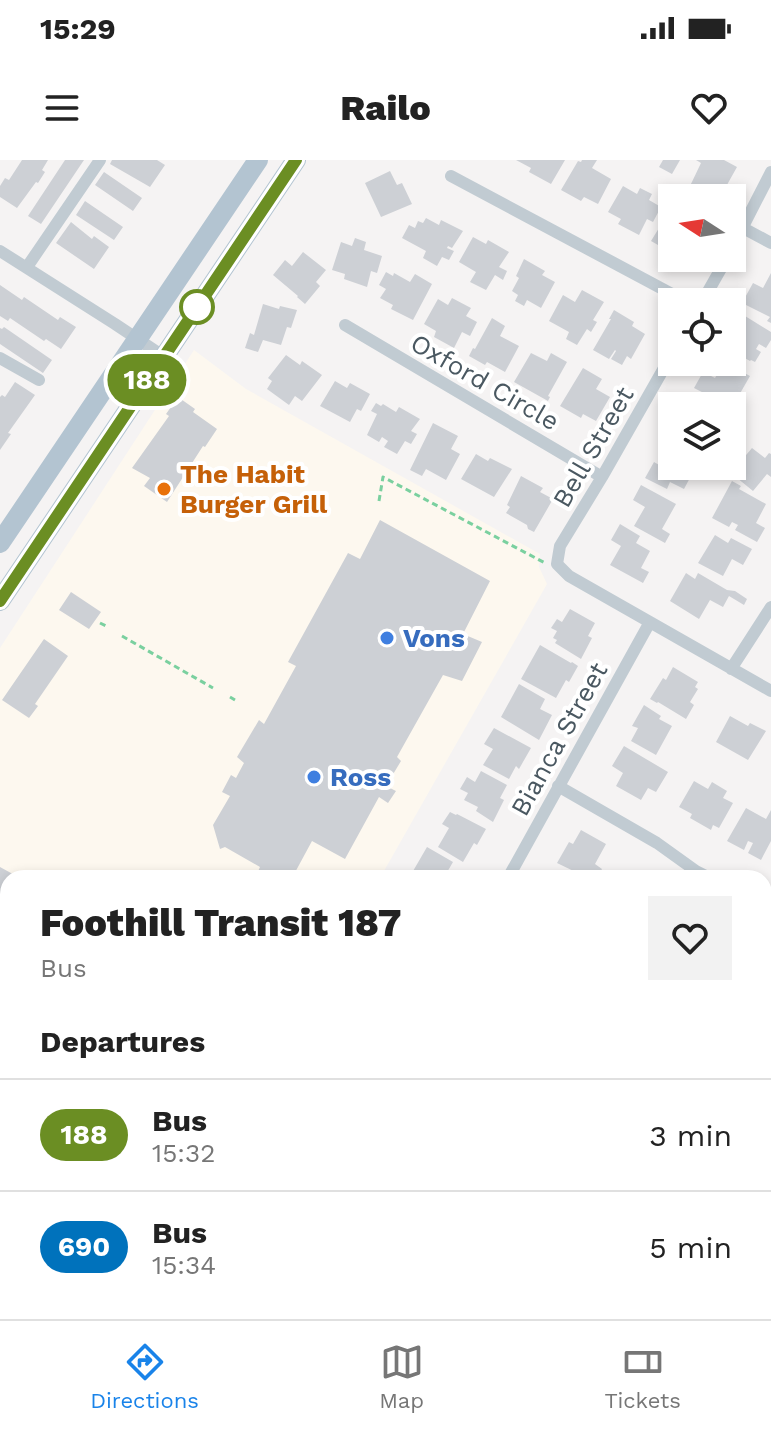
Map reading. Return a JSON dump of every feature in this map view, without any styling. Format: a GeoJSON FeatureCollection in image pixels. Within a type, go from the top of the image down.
{"type":"FeatureCollection","features":[{"type":"Feature","properties":{"kind":"main road"},"geometry":{"type":"LineString","coordinates":[[0,543],[258,160]]}},
{"type":"Feature","properties":{"kind":"main road"},"geometry":{"type":"LineString","coordinates":[[0,601],[296,160]]}},
{"type":"Feature","properties":{"kind":"street"},"geometry":{"type":"LineString","coordinates":[[27,267],[100,160]]}},
{"type":"Feature","properties":{"kind":"street"},"geometry":{"type":"LineString","coordinates":[[746,222],[771,172]]}},
{"type":"Feature","properties":{"kind":"street"},"geometry":{"type":"LineString","coordinates":[[451,176],[661,288]]}},
{"type":"Feature","properties":{"kind":"street"},"geometry":{"type":"LineString","coordinates":[[746,230],[771,243]]}},
{"type":"Feature","properties":{"kind":"street"},"geometry":{"type":"LineString","coordinates":[[0,251],[163,356]]}},
{"type":"Feature","properties":{"kind":"street","name":"Oxford Circle"},"geometry":{"type":"LineString","coordinates":[[345,325],[602,477]]}},
{"type":"Feature","properties":{"kind":"street"},"geometry":{"type":"LineString","coordinates":[[0,358],[39,380]]}},
{"type":"Feature","properties":{"kind":"street","name":"Bell Street"},"geometry":{"type":"LineString","coordinates":[[650,622],[569,576],[557,564],[560,546],[659,376]]}},
{"type":"Feature","properties":{"kind":"street"},"geometry":{"type":"LineString","coordinates":[[731,669],[771,607]]}},
{"type":"Feature","properties":{"kind":"street"},"geometry":{"type":"LineString","coordinates":[[650,622],[771,691]]}},
{"type":"Feature","properties":{"kind":"street","name":"Bianca Street"},"geometry":{"type":"LineString","coordinates":[[512,870],[650,622]]}},
{"type":"Feature","properties":{"kind":"street"},"geometry":{"type":"LineString","coordinates":[[558,786],[657,843],[695,870]]}},
{"type":"Feature","properties":{"kind":"path"},"geometry":{"type":"LineString","coordinates":[[379,501],[383,477],[542,563]]}},
{"type":"Feature","properties":{"kind":"path"},"geometry":{"type":"LineString","coordinates":[[100,623],[106,626]]}},
{"type":"Feature","properties":{"kind":"path"},"geometry":{"type":"LineString","coordinates":[[122,636],[213,688]]}},
{"type":"Feature","properties":{"kind":"shaded area"},"geometry":{"type":"Polygon","coordinates":[[[194,350],[246,389],[540,554],[539,567],[547,584],[385,870],[0,870],[0,648],[194,350]]]}},
{"type":"Feature","properties":{"kind":"building"},"geometry":{"type":"Polygon","coordinates":[[[22,160],[48,160],[38,183],[17,208],[0,197],[0,186],[5,178],[9,180],[22,160]]]}},
{"type":"Feature","properties":{"kind":"building"},"geometry":{"type":"Polygon","coordinates":[[[65,160],[84,160],[41,224],[28,216],[65,160]]]}},
{"type":"Feature","properties":{"kind":"building"},"geometry":{"type":"Polygon","coordinates":[[[112,160],[157,160],[165,165],[150,187],[110,164],[112,160]]]}},
{"type":"Feature","properties":{"kind":"building"},"geometry":{"type":"Polygon","coordinates":[[[516,160],[565,160],[551,184],[529,172],[531,168],[516,160]]]}},
{"type":"Feature","properties":{"kind":"building"},"geometry":{"type":"Polygon","coordinates":[[[597,160],[592,168],[611,179],[598,204],[584,197],[581,201],[561,190],[578,161],[597,160]]]}},
{"type":"Feature","properties":{"kind":"building"},"geometry":{"type":"Polygon","coordinates":[[[663,160],[680,160],[672,174],[659,167],[663,160]]]}},
{"type":"Feature","properties":{"kind":"building"},"geometry":{"type":"Polygon","coordinates":[[[696,160],[724,160],[737,167],[727,184],[691,184],[701,163],[696,160]]]}},
{"type":"Feature","properties":{"kind":"building"},"geometry":{"type":"Polygon","coordinates":[[[390,171],[397,185],[402,183],[412,204],[381,217],[365,183],[390,171]]]}},
{"type":"Feature","properties":{"kind":"building"},"geometry":{"type":"Polygon","coordinates":[[[104,172],[142,198],[133,211],[95,185],[104,172]]]}},
{"type":"Feature","properties":{"kind":"building"},"geometry":{"type":"Polygon","coordinates":[[[623,186],[637,194],[640,188],[652,194],[649,200],[658,205],[653,222],[647,219],[639,235],[618,224],[621,219],[608,212],[623,186]]]}},
{"type":"Feature","properties":{"kind":"building"},"geometry":{"type":"Polygon","coordinates":[[[85,201],[123,227],[114,240],[76,215],[85,201]]]}},
{"type":"Feature","properties":{"kind":"building"},"geometry":{"type":"Polygon","coordinates":[[[426,218],[439,225],[441,220],[463,231],[452,248],[447,248],[454,251],[449,260],[442,257],[437,266],[423,258],[426,251],[402,238],[409,225],[415,228],[418,221],[423,223],[426,218]]]}},
{"type":"Feature","properties":{"kind":"building"},"geometry":{"type":"Polygon","coordinates":[[[71,222],[92,239],[94,236],[109,247],[94,269],[56,243],[71,222]]]}},
{"type":"Feature","properties":{"kind":"building"},"geometry":{"type":"Polygon","coordinates":[[[658,230],[658,245],[651,241],[658,230]]]}},
{"type":"Feature","properties":{"kind":"building"},"geometry":{"type":"Polygon","coordinates":[[[473,237],[486,244],[488,240],[509,252],[499,267],[507,271],[503,280],[495,275],[486,290],[470,282],[476,272],[459,262],[473,237]]]}},
{"type":"Feature","properties":{"kind":"building"},"geometry":{"type":"Polygon","coordinates":[[[355,238],[366,242],[364,250],[382,256],[377,273],[371,271],[367,287],[344,279],[345,274],[332,270],[341,242],[352,246],[355,238]]]}},
{"type":"Feature","properties":{"kind":"building"},"geometry":{"type":"Polygon","coordinates":[[[303,252],[326,270],[316,282],[320,286],[305,304],[273,275],[285,260],[292,266],[303,252]]]}},
{"type":"Feature","properties":{"kind":"building"},"geometry":{"type":"Polygon","coordinates":[[[524,259],[545,271],[542,275],[555,282],[541,308],[527,300],[524,306],[515,301],[518,295],[512,291],[524,259]]]}},
{"type":"Feature","properties":{"kind":"building"},"geometry":{"type":"Polygon","coordinates":[[[386,272],[410,282],[415,274],[432,284],[413,320],[391,309],[393,305],[380,298],[386,289],[379,285],[386,272]]]}},
{"type":"Feature","properties":{"kind":"building"},"geometry":{"type":"Polygon","coordinates":[[[771,273],[771,323],[767,321],[770,317],[746,305],[746,296],[753,283],[763,288],[771,273]]]}},
{"type":"Feature","properties":{"kind":"building"},"geometry":{"type":"Polygon","coordinates":[[[0,285],[58,320],[60,317],[76,327],[61,349],[10,318],[8,321],[0,316],[0,285]]]}},
{"type":"Feature","properties":{"kind":"building"},"geometry":{"type":"Polygon","coordinates":[[[582,290],[604,302],[593,320],[597,322],[591,332],[587,329],[577,345],[566,339],[569,332],[549,321],[563,295],[575,302],[582,290]]]}},
{"type":"Feature","properties":{"kind":"building"},"geometry":{"type":"Polygon","coordinates":[[[452,298],[471,308],[466,316],[477,322],[470,336],[462,332],[454,348],[434,337],[436,331],[424,324],[438,299],[448,305],[452,298]]]}},
{"type":"Feature","properties":{"kind":"building"},"geometry":{"type":"Polygon","coordinates":[[[263,304],[297,310],[281,345],[263,340],[258,352],[245,348],[250,333],[254,335],[263,304]]]}},
{"type":"Feature","properties":{"kind":"building"},"geometry":{"type":"Polygon","coordinates":[[[614,310],[634,322],[632,326],[645,334],[631,359],[627,356],[622,365],[611,359],[615,350],[609,359],[593,350],[614,310]]]}},
{"type":"Feature","properties":{"kind":"building"},"geometry":{"type":"Polygon","coordinates":[[[746,317],[771,332],[766,348],[759,344],[756,349],[761,352],[755,362],[746,359],[746,317]]]}},
{"type":"Feature","properties":{"kind":"building"},"geometry":{"type":"Polygon","coordinates":[[[492,318],[505,326],[500,336],[519,346],[505,372],[469,356],[492,318]]]}},
{"type":"Feature","properties":{"kind":"building"},"geometry":{"type":"Polygon","coordinates":[[[4,327],[52,360],[43,373],[0,344],[0,328],[4,327]]]}},
{"type":"Feature","properties":{"kind":"building"},"geometry":{"type":"Polygon","coordinates":[[[531,353],[547,361],[551,353],[567,362],[548,401],[514,382],[531,353]]]}},
{"type":"Feature","properties":{"kind":"building"},"geometry":{"type":"Polygon","coordinates":[[[286,355],[300,365],[302,361],[322,375],[302,401],[295,396],[289,405],[267,389],[272,381],[268,378],[286,355]]]}},
{"type":"Feature","properties":{"kind":"building"},"geometry":{"type":"Polygon","coordinates":[[[583,368],[602,379],[596,389],[610,397],[596,421],[583,414],[581,418],[560,406],[583,368]]]}},
{"type":"Feature","properties":{"kind":"building"},"geometry":{"type":"Polygon","coordinates":[[[701,376],[750,376],[741,392],[702,392],[694,388],[701,376]]]}},
{"type":"Feature","properties":{"kind":"building"},"geometry":{"type":"Polygon","coordinates":[[[335,381],[347,388],[350,383],[370,394],[361,411],[357,409],[350,422],[320,406],[335,381]]]}},
{"type":"Feature","properties":{"kind":"building"},"geometry":{"type":"Polygon","coordinates":[[[15,382],[35,395],[0,450],[0,397],[5,397],[15,382]]]}},
{"type":"Feature","properties":{"kind":"building"},"geometry":{"type":"Polygon","coordinates":[[[178,397],[217,429],[167,502],[144,486],[150,478],[132,468],[169,416],[166,414],[178,397]]]}},
{"type":"Feature","properties":{"kind":"building"},"geometry":{"type":"Polygon","coordinates":[[[376,403],[396,412],[399,407],[420,419],[411,431],[417,434],[411,444],[405,441],[397,454],[384,447],[388,441],[382,437],[379,442],[367,435],[377,414],[371,411],[376,403]]]}},
{"type":"Feature","properties":{"kind":"building"},"geometry":{"type":"Polygon","coordinates":[[[433,423],[458,436],[451,449],[460,454],[446,480],[426,469],[422,476],[410,470],[433,423]]]}},
{"type":"Feature","properties":{"kind":"building"},"geometry":{"type":"Polygon","coordinates":[[[752,448],[765,458],[771,454],[771,477],[767,474],[753,491],[740,480],[746,480],[746,455],[752,448]]]}},
{"type":"Feature","properties":{"kind":"building"},"geometry":{"type":"Polygon","coordinates":[[[476,454],[512,469],[494,497],[461,479],[476,454]]]}},
{"type":"Feature","properties":{"kind":"building"},"geometry":{"type":"Polygon","coordinates":[[[654,462],[658,464],[658,480],[689,480],[684,489],[670,482],[667,489],[645,478],[654,462]]]}},
{"type":"Feature","properties":{"kind":"building"},"geometry":{"type":"Polygon","coordinates":[[[521,476],[543,488],[540,492],[553,499],[534,532],[506,513],[521,476]]]}},
{"type":"Feature","properties":{"kind":"building"},"geometry":{"type":"Polygon","coordinates":[[[732,481],[741,486],[739,489],[766,504],[756,523],[765,528],[757,542],[735,530],[738,525],[732,522],[729,527],[712,518],[732,481]]]}},
{"type":"Feature","properties":{"kind":"building"},"geometry":{"type":"Polygon","coordinates":[[[641,485],[676,504],[662,529],[670,534],[665,543],[634,526],[645,507],[633,500],[641,485]]]}},
{"type":"Feature","properties":{"kind":"building"},"geometry":{"type":"Polygon","coordinates":[[[380,520],[490,581],[463,634],[482,642],[462,681],[443,675],[397,757],[401,761],[386,786],[396,791],[388,803],[379,797],[345,859],[312,841],[296,870],[259,870],[260,867],[225,847],[220,849],[213,825],[230,796],[222,792],[231,775],[236,778],[244,763],[237,757],[259,720],[264,724],[296,666],[288,662],[348,553],[360,559],[380,520]]]}},
{"type":"Feature","properties":{"kind":"building"},"geometry":{"type":"Polygon","coordinates":[[[620,524],[640,536],[636,543],[650,551],[641,568],[649,572],[643,583],[610,565],[621,546],[611,540],[620,524]]]}},
{"type":"Feature","properties":{"kind":"building"},"geometry":{"type":"Polygon","coordinates":[[[715,535],[728,543],[731,538],[752,549],[743,565],[732,559],[723,576],[698,563],[715,535]]]}},
{"type":"Feature","properties":{"kind":"building"},"geometry":{"type":"Polygon","coordinates":[[[686,573],[695,579],[698,573],[747,599],[744,605],[729,596],[723,607],[710,600],[699,619],[670,601],[686,573]]]}},
{"type":"Feature","properties":{"kind":"building"},"geometry":{"type":"Polygon","coordinates":[[[71,592],[101,612],[89,629],[59,610],[71,592]]]}},
{"type":"Feature","properties":{"kind":"building"},"geometry":{"type":"Polygon","coordinates":[[[570,609],[595,623],[588,636],[592,638],[581,659],[555,643],[557,640],[553,638],[557,631],[551,628],[557,619],[562,622],[570,609]]]}},
{"type":"Feature","properties":{"kind":"building"},"geometry":{"type":"Polygon","coordinates":[[[44,639],[68,656],[29,718],[2,700],[44,639]]]}},
{"type":"Feature","properties":{"kind":"building"},"geometry":{"type":"Polygon","coordinates":[[[540,645],[578,666],[556,698],[521,679],[540,645]]]}},
{"type":"Feature","properties":{"kind":"building"},"geometry":{"type":"Polygon","coordinates":[[[673,667],[698,682],[695,687],[698,689],[690,702],[694,705],[686,719],[650,699],[673,667]]]}},
{"type":"Feature","properties":{"kind":"building"},"geometry":{"type":"Polygon","coordinates":[[[519,684],[545,699],[540,709],[552,715],[539,740],[501,717],[519,684]]]}},
{"type":"Feature","properties":{"kind":"building"},"geometry":{"type":"Polygon","coordinates":[[[644,705],[672,726],[656,755],[631,741],[638,728],[632,726],[644,705]]]}},
{"type":"Feature","properties":{"kind":"building"},"geometry":{"type":"Polygon","coordinates":[[[730,716],[766,731],[748,760],[716,742],[730,716]]]}},
{"type":"Feature","properties":{"kind":"building"},"geometry":{"type":"Polygon","coordinates":[[[494,728],[531,748],[509,779],[483,765],[493,749],[484,744],[494,728]]]}},
{"type":"Feature","properties":{"kind":"building"},"geometry":{"type":"Polygon","coordinates":[[[624,746],[668,772],[656,792],[648,788],[641,800],[616,786],[623,773],[612,766],[624,746]]]}},
{"type":"Feature","properties":{"kind":"building"},"geometry":{"type":"Polygon","coordinates":[[[481,771],[507,785],[500,798],[504,800],[493,822],[476,811],[478,807],[464,800],[468,793],[460,789],[467,777],[475,782],[481,771]]]}},
{"type":"Feature","properties":{"kind":"building"},"geometry":{"type":"Polygon","coordinates":[[[694,781],[708,789],[712,782],[727,791],[723,798],[733,803],[719,828],[713,825],[711,830],[690,818],[692,814],[679,807],[694,781]]]}},
{"type":"Feature","properties":{"kind":"building"},"geometry":{"type":"Polygon","coordinates":[[[746,808],[766,819],[771,810],[771,841],[761,860],[748,853],[753,843],[748,841],[744,850],[727,841],[746,808]]]}},
{"type":"Feature","properties":{"kind":"building"},"geometry":{"type":"Polygon","coordinates":[[[450,812],[486,829],[463,862],[438,847],[449,828],[442,824],[450,812]]]}},
{"type":"Feature","properties":{"kind":"building"},"geometry":{"type":"Polygon","coordinates":[[[581,830],[606,844],[595,864],[601,870],[571,870],[557,863],[569,842],[573,844],[581,830]]]}},
{"type":"Feature","properties":{"kind":"building"},"geometry":{"type":"Polygon","coordinates":[[[427,847],[453,862],[448,870],[414,870],[427,847]]]}},
{"type":"Feature","properties":{"kind":"bus line","name":"188"},"geometry":{"type":"LineString","coordinates":[[0,601],[296,160]]}},
{"type":"Feature","properties":{"kind":"place","name":"The Habit Burger Grill"},"geometry":{"type":"Point","coordinates":[164,489]}},
{"type":"Feature","properties":{"kind":"place","name":"Vons"},"geometry":{"type":"Point","coordinates":[387,638]}},
{"type":"Feature","properties":{"kind":"place","name":"Ross"},"geometry":{"type":"Point","coordinates":[314,777]}}]}
